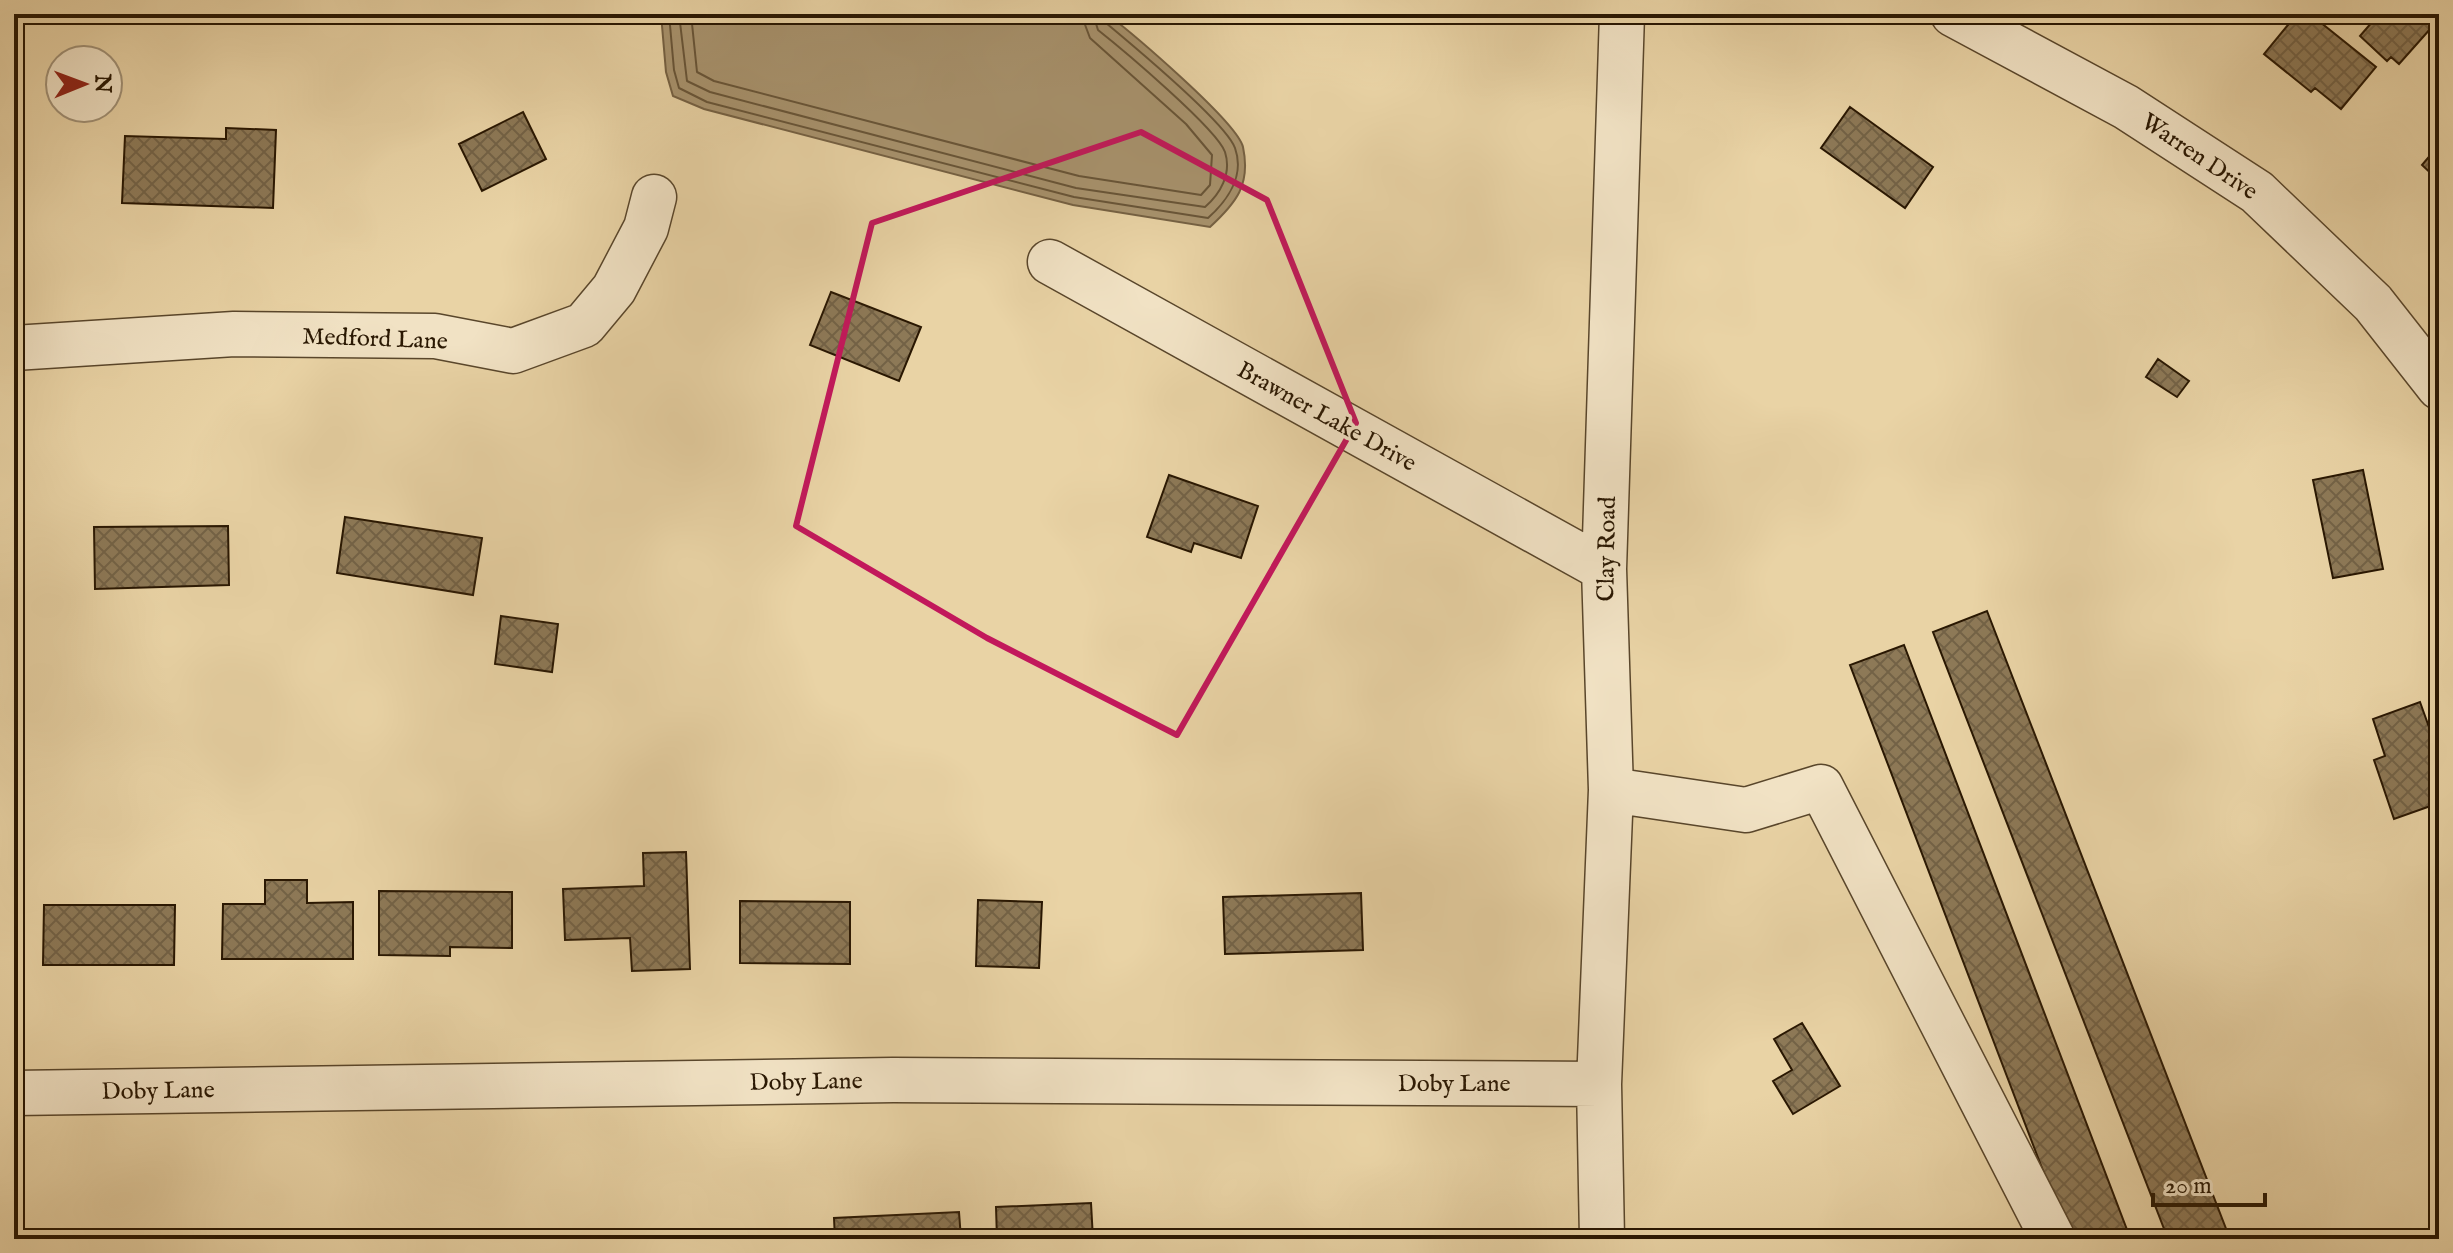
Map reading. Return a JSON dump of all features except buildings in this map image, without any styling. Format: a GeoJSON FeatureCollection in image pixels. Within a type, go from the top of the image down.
{"type":"FeatureCollection","features":[{"type":"Feature","properties":{"kind":"street","name":"Clay Road"},"geometry":{"type":"LineString","coordinates":[[1602,1239],[1599,1084],[1611,790],[1604,569],[1622,14]]}},
{"type":"Feature","properties":{"kind":"street","name":"Warren Drive"},"geometry":{"type":"LineString","coordinates":[[1953,14],[2126,107],[2257,192],[2373,303],[2439,387]]}},
{"type":"Feature","properties":{"kind":"street","name":"Medford Lane"},"geometry":{"type":"LineString","coordinates":[[14,348],[234,334],[435,336],[513,351],[584,325],[614,289],[646,228],[654,197]]}},
{"type":"Feature","properties":{"kind":"street","name":"Brawner Lake Drive"},"geometry":{"type":"LineString","coordinates":[[1050,262],[1604,569]]}},
{"type":"Feature","properties":{"kind":"street"},"geometry":{"type":"LineString","coordinates":[[1611,790],[1746,810],[1821,787],[2053,1239]]}},
{"type":"Feature","properties":{"kind":"street","name":"Doby Lane"},"geometry":{"type":"LineString","coordinates":[[14,1093],[893,1080],[1599,1084]]}},
{"type":"Feature","properties":{"kind":"highlighted area"},"geometry":{"type":"Polygon","coordinates":[[[1141,132],[1267,200],[1356,423],[1177,735],[987,638],[796,526],[872,223],[1141,132]]]}},
{"type":"Feature","properties":{"kind":"water"},"geometry":{"type":"Polygon","coordinates":[[[661,14],[1107,14],[1182,78],[1223,118],[1243,147],[1243,183],[1234,201],[1210,227],[1073,205],[704,109],[673,96],[666,72],[661,14]]]}}]}
